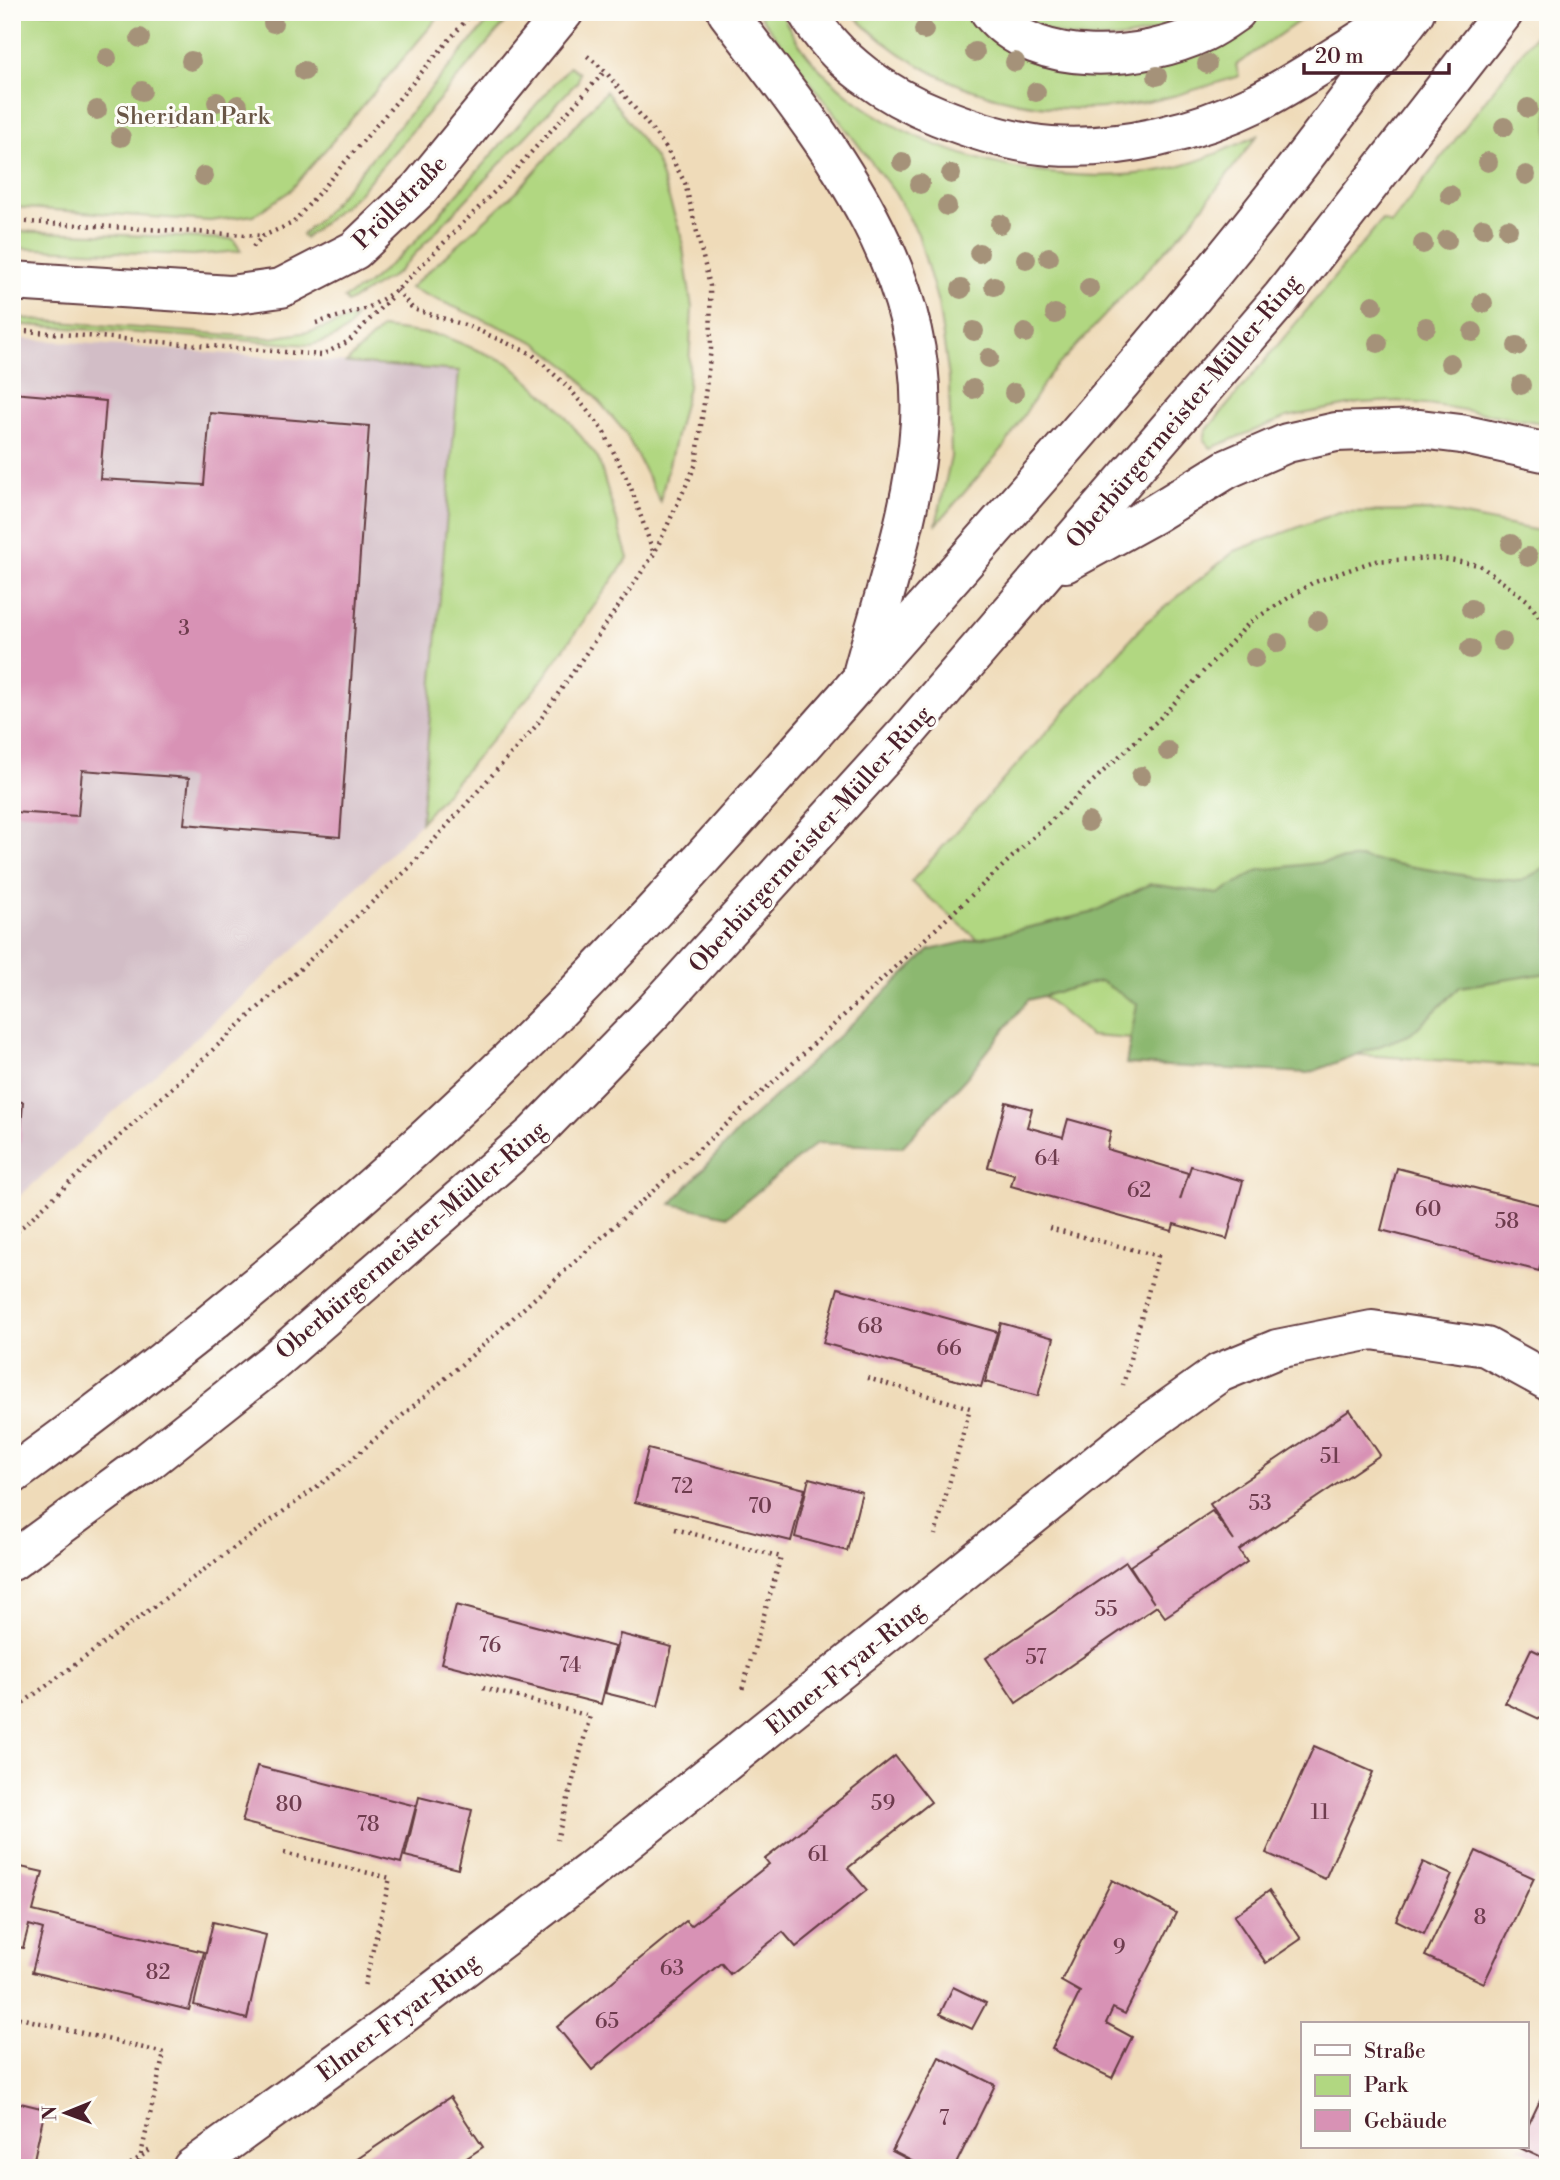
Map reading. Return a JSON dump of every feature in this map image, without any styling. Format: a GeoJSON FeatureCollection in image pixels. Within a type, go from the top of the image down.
{"type":"FeatureCollection","features":[{"type":"Feature","properties":{"kind":"main road","name":"Pröllstraße"},"geometry":{"type":"LineString","coordinates":[[12,281],[230,295],[281,288],[355,250],[419,189],[564,12]]}},
{"type":"Feature","properties":{"kind":"main road"},"geometry":{"type":"LineString","coordinates":[[727,12],[791,97],[866,210],[901,287],[917,354],[920,421],[910,499],[861,679]]}},
{"type":"Feature","properties":{"kind":"main road"},"geometry":{"type":"LineString","coordinates":[[807,12],[816,27],[860,73],[915,107],[985,133],[1051,146],[1125,143],[1200,126],[1258,102],[1406,12]]}},
{"type":"Feature","properties":{"kind":"main road"},"geometry":{"type":"LineString","coordinates":[[990,12],[1019,37],[1054,49],[1087,54],[1122,53],[1164,46],[1204,32],[1236,12]]}},
{"type":"Feature","properties":{"kind":"main road"},"geometry":{"type":"LineString","coordinates":[[12,1475],[108,1406],[230,1308],[354,1203],[488,1081],[726,831],[1005,516],[1227,256],[1415,12]]}},
{"type":"Feature","properties":{"kind":"main road","name":"Oberbürgermeister-Müller-Ring"},"geometry":{"type":"LineString","coordinates":[[12,1561],[146,1463],[271,1364],[534,1134],[654,1012],[908,731],[1282,297],[1504,12]]}},
{"type":"Feature","properties":{"kind":"main road"},"geometry":{"type":"LineString","coordinates":[[1044,574],[1154,514],[1227,469],[1287,443],[1336,432],[1420,429],[1548,453]]}},
{"type":"Feature","properties":{"kind":"main road","name":"Elmer-Fryar-Ring"},"geometry":{"type":"LineString","coordinates":[[192,2168],[389,2025],[589,1872],[1139,1430],[1219,1373],[1277,1349],[1372,1330],[1486,1347],[1548,1381]]}},
{"type":"Feature","properties":{"kind":"path"},"geometry":{"type":"LineString","coordinates":[[12,221],[263,236],[293,223],[473,12]]}},
{"type":"Feature","properties":{"kind":"path"},"geometry":{"type":"LineString","coordinates":[[12,1236],[409,868],[536,726],[654,554],[696,464],[711,349],[710,286],[685,183],[665,146],[606,71],[506,180],[397,290],[413,309],[468,326],[532,354],[570,389],[603,430],[631,488],[654,554]]}},
{"type":"Feature","properties":{"kind":"path"},"geometry":{"type":"LineString","coordinates":[[12,1711],[337,1472],[470,1357],[774,1081],[1159,719],[1250,622],[1312,583],[1374,561],[1437,558],[1479,565],[1527,600],[1548,628]]}},
{"type":"Feature","properties":{"kind":"path"},"geometry":{"type":"LineString","coordinates":[[1049,1228],[1158,1256],[1120,1396]]}},
{"type":"Feature","properties":{"kind":"path"},"geometry":{"type":"LineString","coordinates":[[867,1378],[970,1408],[935,1537]]}},
{"type":"Feature","properties":{"kind":"path"},"geometry":{"type":"LineString","coordinates":[[675,1529],[781,1557],[742,1691]]}},
{"type":"Feature","properties":{"kind":"path"},"geometry":{"type":"LineString","coordinates":[[483,1688],[590,1716],[556,1845]]}},
{"type":"Feature","properties":{"kind":"path"},"geometry":{"type":"LineString","coordinates":[[284,1853],[390,1878],[363,1989]]}},
{"type":"Feature","properties":{"kind":"path"},"geometry":{"type":"LineString","coordinates":[[12,2016],[164,2053],[138,2168]]}},
{"type":"Feature","properties":{"kind":"shaded area"},"geometry":{"type":"Polygon","coordinates":[[[12,338],[459,371],[421,822],[307,938],[12,1203],[12,338]]]}},
{"type":"Feature","properties":{"kind":"green space","name":"Sheridan Park"},"geometry":{"type":"Polygon","coordinates":[[[12,12],[443,12],[290,191],[254,215],[210,221],[12,207],[12,12]]]}},
{"type":"Feature","properties":{"kind":"green space"},"geometry":{"type":"Polygon","coordinates":[[[496,12],[507,12],[511,16],[357,195],[305,238],[302,235],[324,214],[496,12]]]}},
{"type":"Feature","properties":{"kind":"green space"},"geometry":{"type":"Polygon","coordinates":[[[761,12],[781,12],[809,57],[847,94],[893,125],[945,148],[1001,165],[1057,174],[1112,176],[1175,167],[1257,136],[1188,226],[1049,375],[1004,447],[936,525],[951,457],[949,378],[938,303],[918,234],[895,193],[760,16],[761,12]]]}},
{"type":"Feature","properties":{"kind":"green space"},"geometry":{"type":"Polygon","coordinates":[[[850,12],[971,12],[995,33],[1047,63],[1072,70],[1097,72],[1123,71],[1174,59],[1224,38],[1264,12],[1312,12],[1236,65],[1239,76],[1161,99],[1119,107],[1076,109],[994,97],[955,83],[917,64],[882,40],[850,12]]]}},
{"type":"Feature","properties":{"kind":"green space"},"geometry":{"type":"Polygon","coordinates":[[[1015,12],[1205,12],[1146,33],[1084,39],[1063,36],[1039,27],[1015,12]]]}},
{"type":"Feature","properties":{"kind":"green space"},"geometry":{"type":"Polygon","coordinates":[[[1548,18],[1548,424],[1398,401],[1359,403],[1287,417],[1211,448],[1204,440],[1206,431],[1382,220],[1391,224],[1548,18]]]}},
{"type":"Feature","properties":{"kind":"green space"},"geometry":{"type":"Polygon","coordinates":[[[570,66],[579,73],[578,81],[396,274],[347,303],[344,298],[367,285],[414,243],[570,66]]]}},
{"type":"Feature","properties":{"kind":"green space"},"geometry":{"type":"Polygon","coordinates":[[[606,91],[656,160],[681,235],[692,308],[688,387],[660,501],[625,432],[572,370],[535,342],[410,288],[518,190],[606,91]]]}},
{"type":"Feature","properties":{"kind":"green space"},"geometry":{"type":"Polygon","coordinates":[[[12,231],[233,239],[241,251],[193,255],[12,248],[12,231]]]}},
{"type":"Feature","properties":{"kind":"green space"},"geometry":{"type":"Polygon","coordinates":[[[12,315],[32,320],[271,338],[314,331],[355,317],[343,333],[310,345],[12,324],[12,315]]]}},
{"type":"Feature","properties":{"kind":"green space"},"geometry":{"type":"Polygon","coordinates":[[[382,328],[443,336],[507,362],[556,405],[598,458],[628,558],[537,687],[421,822],[459,371],[346,363],[382,328]]]}},
{"type":"Feature","properties":{"kind":"green space"},"geometry":{"type":"Polygon","coordinates":[[[1439,511],[1539,531],[1548,537],[1548,1068],[1090,1036],[911,882],[1145,623],[1235,551],[1339,512],[1439,511]]]}},
{"type":"Feature","properties":{"kind":"green space"},"geometry":{"type":"Polygon","coordinates":[[[1360,858],[1474,877],[1521,881],[1548,866],[1548,973],[1460,987],[1411,1034],[1309,1073],[1126,1064],[1137,1004],[1100,981],[1028,1000],[966,1078],[902,1147],[817,1143],[728,1216],[671,1204],[741,1128],[930,950],[1091,913],[1150,884],[1218,894],[1259,870],[1360,858]]]}},
{"type":"Feature","properties":{"kind":"building"},"geometry":{"type":"Polygon","coordinates":[[[12,393],[106,401],[100,479],[204,485],[210,413],[369,426],[340,837],[184,824],[189,778],[82,770],[78,816],[12,812],[12,393]]]}},
{"type":"Feature","properties":{"kind":"building"},"geometry":{"type":"Polygon","coordinates":[[[12,1101],[23,1102],[19,1156],[12,1155],[12,1101]]]}},
{"type":"Feature","properties":{"kind":"building"},"geometry":{"type":"Polygon","coordinates":[[[1006,1102],[1032,1109],[1027,1127],[1063,1137],[1068,1119],[1111,1131],[1107,1149],[1188,1173],[1180,1200],[1191,1166],[1243,1181],[1227,1239],[1174,1224],[1172,1231],[1011,1186],[1014,1174],[988,1167],[1006,1102]]]}},
{"type":"Feature","properties":{"kind":"building"},"geometry":{"type":"Polygon","coordinates":[[[1397,1168],[1548,1207],[1548,1234],[1539,1271],[1381,1230],[1397,1168]]]}},
{"type":"Feature","properties":{"kind":"building"},"geometry":{"type":"Polygon","coordinates":[[[838,1288],[997,1332],[981,1387],[823,1343],[838,1288]]]}},
{"type":"Feature","properties":{"kind":"building"},"geometry":{"type":"Polygon","coordinates":[[[1001,1323],[1054,1338],[1038,1396],[985,1382],[1001,1323]]]}},
{"type":"Feature","properties":{"kind":"building"},"geometry":{"type":"Polygon","coordinates":[[[1350,1410],[1380,1455],[1239,1550],[1247,1562],[1165,1617],[1157,1606],[1016,1703],[986,1658],[1126,1562],[1154,1603],[1130,1566],[1212,1511],[1234,1541],[1210,1504],[1350,1410]]]}},
{"type":"Feature","properties":{"kind":"building"},"geometry":{"type":"Polygon","coordinates":[[[648,1449],[805,1489],[791,1541],[635,1502],[648,1449]]]}},
{"type":"Feature","properties":{"kind":"building"},"geometry":{"type":"Polygon","coordinates":[[[809,1478],[862,1492],[847,1551],[795,1537],[809,1478]]]}},
{"type":"Feature","properties":{"kind":"building"},"geometry":{"type":"Polygon","coordinates":[[[456,1605],[615,1647],[601,1704],[441,1663],[456,1605]]]}},
{"type":"Feature","properties":{"kind":"building"},"geometry":{"type":"Polygon","coordinates":[[[620,1634],[672,1647],[658,1706],[605,1693],[620,1634]]]}},
{"type":"Feature","properties":{"kind":"building"},"geometry":{"type":"Polygon","coordinates":[[[1531,1649],[1548,1657],[1548,1723],[1505,1703],[1531,1649]]]}},
{"type":"Feature","properties":{"kind":"building"},"geometry":{"type":"Polygon","coordinates":[[[1314,1746],[1373,1772],[1325,1879],[1266,1853],[1314,1746]]]}},
{"type":"Feature","properties":{"kind":"building"},"geometry":{"type":"Polygon","coordinates":[[[895,1756],[931,1802],[848,1868],[867,1890],[796,1947],[783,1932],[730,1974],[721,1963],[592,2070],[557,2027],[686,1921],[691,1926],[769,1864],[765,1859],[895,1756]]]}},
{"type":"Feature","properties":{"kind":"building"},"geometry":{"type":"Polygon","coordinates":[[[257,1766],[416,1806],[401,1863],[242,1822],[257,1766]]]}},
{"type":"Feature","properties":{"kind":"building"},"geometry":{"type":"Polygon","coordinates":[[[419,1797],[472,1810],[458,1869],[405,1856],[419,1797]]]}},
{"type":"Feature","properties":{"kind":"building"},"geometry":{"type":"Polygon","coordinates":[[[1476,1851],[1534,1878],[1484,1983],[1425,1956],[1476,1851]]]}},
{"type":"Feature","properties":{"kind":"building"},"geometry":{"type":"Polygon","coordinates":[[[1423,1862],[1452,1875],[1424,1934],[1396,1920],[1423,1862]]]}},
{"type":"Feature","properties":{"kind":"building"},"geometry":{"type":"Polygon","coordinates":[[[12,1865],[43,1872],[33,1911],[204,1952],[189,2010],[32,1972],[43,1929],[29,1925],[23,1948],[12,1945],[12,1865]]]}},
{"type":"Feature","properties":{"kind":"building"},"geometry":{"type":"Polygon","coordinates":[[[1112,1880],[1176,1913],[1125,2014],[1113,2008],[1106,2023],[1132,2037],[1112,2078],[1052,2049],[1080,1992],[1061,1981],[1112,1880]]]}},
{"type":"Feature","properties":{"kind":"building"},"geometry":{"type":"Polygon","coordinates":[[[1269,1891],[1301,1939],[1266,1963],[1234,1916],[1269,1891]]]}},
{"type":"Feature","properties":{"kind":"building"},"geometry":{"type":"Polygon","coordinates":[[[213,1922],[266,1935],[247,2019],[194,2005],[213,1922]]]}},
{"type":"Feature","properties":{"kind":"building"},"geometry":{"type":"Polygon","coordinates":[[[953,1987],[986,2003],[972,2029],[940,2014],[953,1987]]]}},
{"type":"Feature","properties":{"kind":"building"},"geometry":{"type":"Polygon","coordinates":[[[939,2057],[995,2085],[954,2168],[925,2168],[892,2151],[939,2057]]]}},
{"type":"Feature","properties":{"kind":"building"},"geometry":{"type":"Polygon","coordinates":[[[1548,2084],[1548,2161],[1520,2148],[1528,2148],[1528,2126],[1548,2084]]]}},
{"type":"Feature","properties":{"kind":"building"},"geometry":{"type":"Polygon","coordinates":[[[450,2097],[483,2147],[452,2168],[344,2168],[450,2097]]]}},
{"type":"Feature","properties":{"kind":"building"},"geometry":{"type":"Polygon","coordinates":[[[12,2101],[45,2109],[32,2168],[12,2163],[12,2101]]]}}]}
